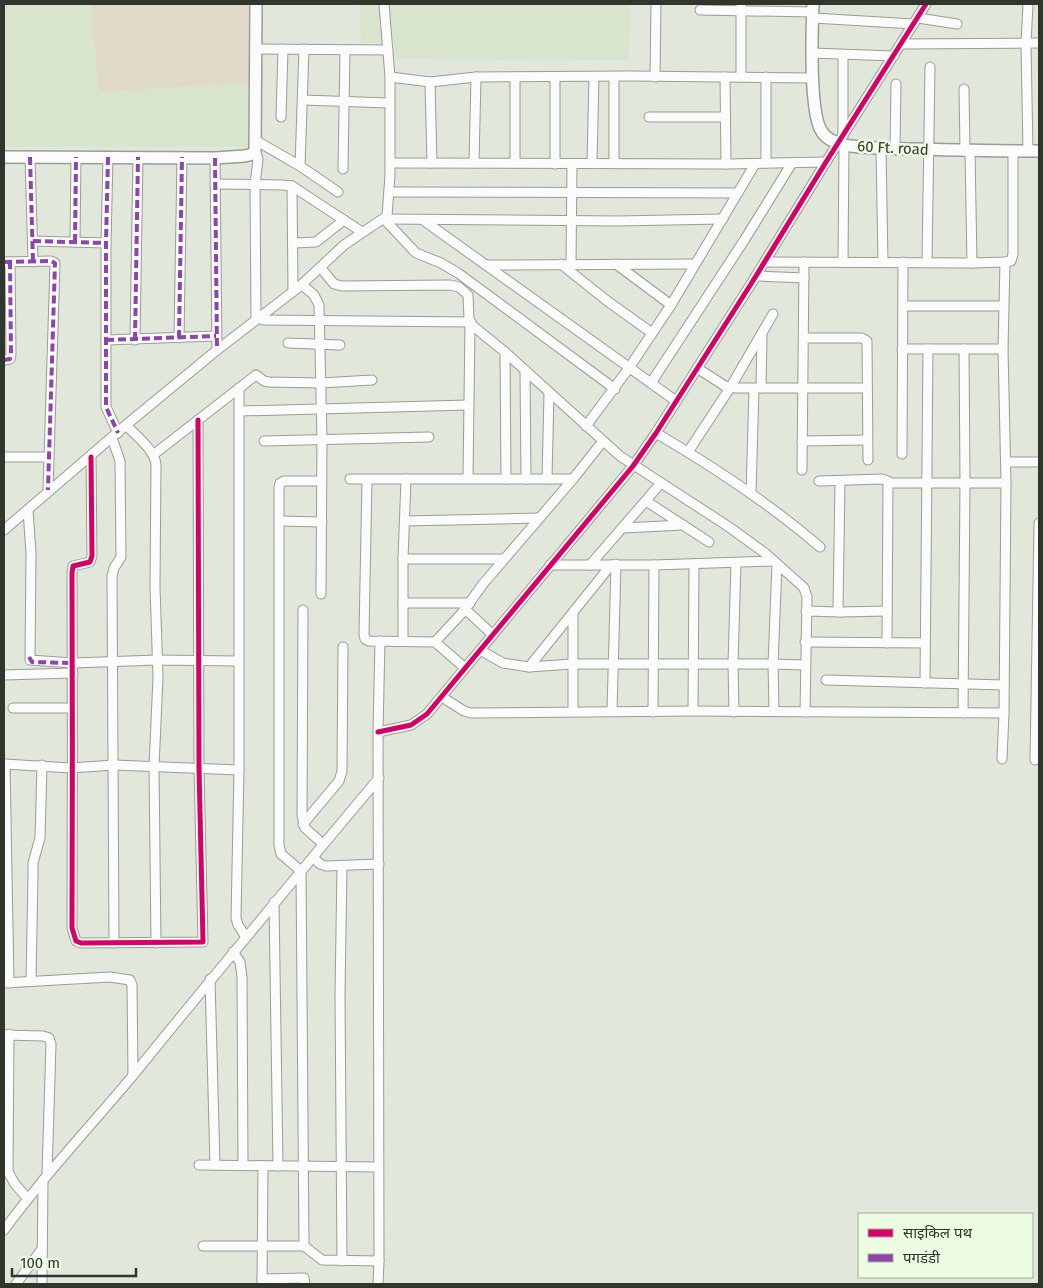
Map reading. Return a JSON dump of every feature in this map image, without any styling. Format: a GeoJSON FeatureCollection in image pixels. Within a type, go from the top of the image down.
{"type":"FeatureCollection","features":[{"type":"Feature","properties":{"kind":"street"},"geometry":{"type":"LineString","coordinates":[[256,4],[255,145],[258,164],[255,185],[260,320]]}},
{"type":"Feature","properties":{"kind":"street"},"geometry":{"type":"LineString","coordinates":[[4,530],[48,490],[91,457],[126,425],[217,350],[260,320],[344,246],[362,232],[384,219],[388,213],[389,192],[390,76],[384,4]]}},
{"type":"Feature","properties":{"kind":"street"},"geometry":{"type":"LineString","coordinates":[[655,77],[656,4]]}},
{"type":"Feature","properties":{"kind":"street"},"geometry":{"type":"LineString","coordinates":[[378,732],[411,725],[427,714],[633,466],[765,262],[826,162],[842,141],[926,4]]}},
{"type":"Feature","properties":{"kind":"street"},"geometry":{"type":"LineString","coordinates":[[1028,4],[1026,44],[1033,151]]}},
{"type":"Feature","properties":{"kind":"street"},"geometry":{"type":"LineString","coordinates":[[700,10],[741,7],[813,11],[957,24]]}},
{"type":"Feature","properties":{"kind":"street"},"geometry":{"type":"LineString","coordinates":[[741,7],[741,76]]}},
{"type":"Feature","properties":{"kind":"street","name":"60 Ft. road"},"geometry":{"type":"LineString","coordinates":[[813,11],[812,53],[815,117],[817,124],[826,136],[881,148],[1033,151]]}},
{"type":"Feature","properties":{"kind":"street"},"geometry":{"type":"LineString","coordinates":[[901,44],[1039,43]]}},
{"type":"Feature","properties":{"kind":"street"},"geometry":{"type":"LineString","coordinates":[[255,49],[388,50]]}},
{"type":"Feature","properties":{"kind":"street"},"geometry":{"type":"LineString","coordinates":[[281,117],[283,49]]}},
{"type":"Feature","properties":{"kind":"street"},"geometry":{"type":"LineString","coordinates":[[300,166],[304,49]]}},
{"type":"Feature","properties":{"kind":"street"},"geometry":{"type":"LineString","coordinates":[[343,169],[345,50]]}},
{"type":"Feature","properties":{"kind":"street"},"geometry":{"type":"LineString","coordinates":[[812,53],[894,56]]}},
{"type":"Feature","properties":{"kind":"street"},"geometry":{"type":"LineString","coordinates":[[843,262],[842,141],[844,55]]}},
{"type":"Feature","properties":{"kind":"street"},"geometry":{"type":"LineString","coordinates":[[927,262],[930,67]]}},
{"type":"Feature","properties":{"kind":"street"},"geometry":{"type":"LineString","coordinates":[[390,76],[430,82],[476,77],[741,76],[813,78]]}},
{"type":"Feature","properties":{"kind":"street"},"geometry":{"type":"LineString","coordinates":[[725,76],[726,164]]}},
{"type":"Feature","properties":{"kind":"street"},"geometry":{"type":"LineString","coordinates":[[474,163],[476,77]]}},
{"type":"Feature","properties":{"kind":"street"},"geometry":{"type":"LineString","coordinates":[[555,77],[555,164]]}},
{"type":"Feature","properties":{"kind":"street"},"geometry":{"type":"LineString","coordinates":[[592,163],[594,77]]}},
{"type":"Feature","properties":{"kind":"street"},"geometry":{"type":"LineString","coordinates":[[614,77],[614,163]]}},
{"type":"Feature","properties":{"kind":"street"},"geometry":{"type":"LineString","coordinates":[[766,77],[766,163]]}},
{"type":"Feature","properties":{"kind":"street"},"geometry":{"type":"LineString","coordinates":[[515,78],[515,163]]}},
{"type":"Feature","properties":{"kind":"street"},"geometry":{"type":"LineString","coordinates":[[430,82],[432,163]]}},
{"type":"Feature","properties":{"kind":"street"},"geometry":{"type":"LineString","coordinates":[[895,148],[896,84]]}},
{"type":"Feature","properties":{"kind":"street"},"geometry":{"type":"LineString","coordinates":[[964,89],[972,263]]}},
{"type":"Feature","properties":{"kind":"street"},"geometry":{"type":"LineString","coordinates":[[302,100],[389,103]]}},
{"type":"Feature","properties":{"kind":"street"},"geometry":{"type":"LineString","coordinates":[[649,118],[725,117]]}},
{"type":"Feature","properties":{"kind":"street"},"geometry":{"type":"LineString","coordinates":[[4,157],[215,158],[250,156],[253,154],[255,145]]}},
{"type":"Feature","properties":{"kind":"street"},"geometry":{"type":"LineString","coordinates":[[255,145],[300,166],[338,192]]}},
{"type":"Feature","properties":{"kind":"street"},"geometry":{"type":"LineString","coordinates":[[881,148],[883,262]]}},
{"type":"Feature","properties":{"kind":"street"},"geometry":{"type":"LineString","coordinates":[[765,262],[972,263],[1011,261],[1013,254],[1014,151]]}},
{"type":"Feature","properties":{"kind":"street"},"geometry":{"type":"LineString","coordinates":[[30,157],[33,262]]}},
{"type":"Feature","properties":{"kind":"street"},"geometry":{"type":"LineString","coordinates":[[75,242],[76,157]]}},
{"type":"Feature","properties":{"kind":"street"},"geometry":{"type":"LineString","coordinates":[[108,157],[106,407],[120,461],[121,557],[114,568],[112,576],[114,943]]}},
{"type":"Feature","properties":{"kind":"street"},"geometry":{"type":"LineString","coordinates":[[135,340],[138,157]]}},
{"type":"Feature","properties":{"kind":"street"},"geometry":{"type":"LineString","coordinates":[[179,338],[182,157]]}},
{"type":"Feature","properties":{"kind":"street"},"geometry":{"type":"LineString","coordinates":[[215,158],[217,350]]}},
{"type":"Feature","properties":{"kind":"street"},"geometry":{"type":"LineString","coordinates":[[390,163],[755,164],[826,162]]}},
{"type":"Feature","properties":{"kind":"street"},"geometry":{"type":"LineString","coordinates":[[650,382],[792,163]]}},
{"type":"Feature","properties":{"kind":"street"},"geometry":{"type":"LineString","coordinates":[[571,264],[572,164]]}},
{"type":"Feature","properties":{"kind":"street"},"geometry":{"type":"LineString","coordinates":[[586,426],[630,368],[671,305],[755,164]]}},
{"type":"Feature","properties":{"kind":"street"},"geometry":{"type":"LineString","coordinates":[[216,184],[292,186],[362,232]]}},
{"type":"Feature","properties":{"kind":"street"},"geometry":{"type":"LineString","coordinates":[[292,186],[293,291]]}},
{"type":"Feature","properties":{"kind":"street"},"geometry":{"type":"LineString","coordinates":[[389,192],[738,194]]}},
{"type":"Feature","properties":{"kind":"street"},"geometry":{"type":"LineString","coordinates":[[384,219],[572,221],[723,219]]}},
{"type":"Feature","properties":{"kind":"street"},"geometry":{"type":"LineString","coordinates":[[384,219],[416,253],[441,263],[458,273],[615,388]]}},
{"type":"Feature","properties":{"kind":"street"},"geometry":{"type":"LineString","coordinates":[[294,243],[316,242],[344,220]]}},
{"type":"Feature","properties":{"kind":"street"},"geometry":{"type":"LineString","coordinates":[[423,220],[676,401]]}},
{"type":"Feature","properties":{"kind":"street"},"geometry":{"type":"LineString","coordinates":[[33,241],[106,243]]}},
{"type":"Feature","properties":{"kind":"street"},"geometry":{"type":"LineString","coordinates":[[4,360],[10,359],[11,354],[7,262],[54,261],[48,490]]}},
{"type":"Feature","properties":{"kind":"street"},"geometry":{"type":"LineString","coordinates":[[802,470],[804,262]]}},
{"type":"Feature","properties":{"kind":"street"},"geometry":{"type":"LineString","coordinates":[[902,262],[902,454]]}},
{"type":"Feature","properties":{"kind":"street"},"geometry":{"type":"LineString","coordinates":[[1002,759],[1006,483],[1003,349],[1005,262]]}},
{"type":"Feature","properties":{"kind":"street"},"geometry":{"type":"LineString","coordinates":[[560,264],[652,333]]}},
{"type":"Feature","properties":{"kind":"street"},"geometry":{"type":"LineString","coordinates":[[616,264],[671,305]]}},
{"type":"Feature","properties":{"kind":"street"},"geometry":{"type":"LineString","coordinates":[[486,265],[694,264]]}},
{"type":"Feature","properties":{"kind":"street"},"geometry":{"type":"LineString","coordinates":[[321,268],[334,284],[342,286],[457,286],[468,295],[470,322],[468,478]]}},
{"type":"Feature","properties":{"kind":"street"},"geometry":{"type":"LineString","coordinates":[[756,276],[804,278]]}},
{"type":"Feature","properties":{"kind":"street"},"geometry":{"type":"LineString","coordinates":[[302,284],[318,302],[322,410],[320,594]]}},
{"type":"Feature","properties":{"kind":"street"},"geometry":{"type":"LineString","coordinates":[[903,306],[1003,306]]}},
{"type":"Feature","properties":{"kind":"street"},"geometry":{"type":"LineString","coordinates":[[688,452],[730,388],[762,335],[772,314]]}},
{"type":"Feature","properties":{"kind":"street"},"geometry":{"type":"LineString","coordinates":[[260,320],[470,322],[633,466],[729,527],[776,562],[804,588],[807,597],[805,712]]}},
{"type":"Feature","properties":{"kind":"street"},"geometry":{"type":"LineString","coordinates":[[751,493],[762,335]]}},
{"type":"Feature","properties":{"kind":"street"},"geometry":{"type":"LineString","coordinates":[[106,340],[216,336]]}},
{"type":"Feature","properties":{"kind":"street"},"geometry":{"type":"LineString","coordinates":[[804,338],[865,338],[867,344],[868,460]]}},
{"type":"Feature","properties":{"kind":"street"},"geometry":{"type":"LineString","coordinates":[[288,343],[340,345]]}},
{"type":"Feature","properties":{"kind":"street"},"geometry":{"type":"LineString","coordinates":[[902,349],[1003,349]]}},
{"type":"Feature","properties":{"kind":"street"},"geometry":{"type":"LineString","coordinates":[[925,683],[928,349]]}},
{"type":"Feature","properties":{"kind":"street"},"geometry":{"type":"LineString","coordinates":[[963,713],[964,349]]}},
{"type":"Feature","properties":{"kind":"street"},"geometry":{"type":"LineString","coordinates":[[505,352],[506,479]]}},
{"type":"Feature","properties":{"kind":"street"},"geometry":{"type":"LineString","coordinates":[[697,368],[730,388],[866,388]]}},
{"type":"Feature","properties":{"kind":"street"},"geometry":{"type":"LineString","coordinates":[[525,370],[526,478]]}},
{"type":"Feature","properties":{"kind":"street"},"geometry":{"type":"LineString","coordinates":[[153,456],[256,375],[266,382],[372,380]]}},
{"type":"Feature","properties":{"kind":"street"},"geometry":{"type":"LineString","coordinates":[[240,388],[239,770],[236,918],[246,937]]}},
{"type":"Feature","properties":{"kind":"street"},"geometry":{"type":"LineString","coordinates":[[547,479],[549,393]]}},
{"type":"Feature","properties":{"kind":"street"},"geometry":{"type":"LineString","coordinates":[[240,411],[468,405]]}},
{"type":"Feature","properties":{"kind":"street"},"geometry":{"type":"LineString","coordinates":[[91,457],[92,556],[90,562],[76,564],[73,569],[72,928],[76,941],[81,943],[203,942],[199,768],[198,420]]}},
{"type":"Feature","properties":{"kind":"street"},"geometry":{"type":"LineString","coordinates":[[126,425],[153,456],[156,465],[154,570],[157,660],[154,768],[156,943]]}},
{"type":"Feature","properties":{"kind":"street"},"geometry":{"type":"LineString","coordinates":[[656,433],[777,511],[820,547]]}},
{"type":"Feature","properties":{"kind":"street"},"geometry":{"type":"LineString","coordinates":[[264,441],[430,438]]}},
{"type":"Feature","properties":{"kind":"street"},"geometry":{"type":"LineString","coordinates":[[435,642],[468,606],[504,559],[573,479],[603,440]]}},
{"type":"Feature","properties":{"kind":"street"},"geometry":{"type":"LineString","coordinates":[[802,441],[867,440]]}},
{"type":"Feature","properties":{"kind":"street"},"geometry":{"type":"LineString","coordinates":[[4,457],[49,457]]}},
{"type":"Feature","properties":{"kind":"street"},"geometry":{"type":"LineString","coordinates":[[1006,462],[1039,462]]}},
{"type":"Feature","properties":{"kind":"street"},"geometry":{"type":"LineString","coordinates":[[819,481],[882,478],[886,479],[889,484],[887,642]]}},
{"type":"Feature","properties":{"kind":"street"},"geometry":{"type":"LineString","coordinates":[[350,479],[573,479]]}},
{"type":"Feature","properties":{"kind":"street"},"geometry":{"type":"LineString","coordinates":[[403,640],[403,559],[406,479]]}},
{"type":"Feature","properties":{"kind":"street"},"geometry":{"type":"LineString","coordinates":[[367,480],[364,637],[367,641],[403,640],[435,642],[465,668]]}},
{"type":"Feature","properties":{"kind":"street"},"geometry":{"type":"LineString","coordinates":[[304,1246],[301,871],[281,854],[278,845],[279,488],[282,481],[321,481]]}},
{"type":"Feature","properties":{"kind":"street"},"geometry":{"type":"LineString","coordinates":[[840,481],[838,603],[840,612]]}},
{"type":"Feature","properties":{"kind":"street"},"geometry":{"type":"LineString","coordinates":[[889,484],[927,482],[1006,483]]}},
{"type":"Feature","properties":{"kind":"street"},"geometry":{"type":"LineString","coordinates":[[590,565],[661,483]]}},
{"type":"Feature","properties":{"kind":"street"},"geometry":{"type":"LineString","coordinates":[[646,501],[709,542]]}},
{"type":"Feature","properties":{"kind":"street"},"geometry":{"type":"LineString","coordinates":[[28,510],[31,553],[29,657],[32,662],[238,661]]}},
{"type":"Feature","properties":{"kind":"street"},"geometry":{"type":"LineString","coordinates":[[404,520],[539,518]]}},
{"type":"Feature","properties":{"kind":"street"},"geometry":{"type":"LineString","coordinates":[[280,522],[322,522]]}},
{"type":"Feature","properties":{"kind":"street"},"geometry":{"type":"LineString","coordinates":[[1035,760],[1039,523]]}},
{"type":"Feature","properties":{"kind":"street"},"geometry":{"type":"LineString","coordinates":[[623,528],[683,525]]}},
{"type":"Feature","properties":{"kind":"street"},"geometry":{"type":"LineString","coordinates":[[403,559],[504,559]]}},
{"type":"Feature","properties":{"kind":"street"},"geometry":{"type":"LineString","coordinates":[[550,565],[776,562]]}},
{"type":"Feature","properties":{"kind":"street"},"geometry":{"type":"LineString","coordinates":[[774,711],[773,664],[776,562]]}},
{"type":"Feature","properties":{"kind":"street"},"geometry":{"type":"LineString","coordinates":[[734,712],[733,664],[736,563]]}},
{"type":"Feature","properties":{"kind":"street"},"geometry":{"type":"LineString","coordinates":[[693,711],[694,564]]}},
{"type":"Feature","properties":{"kind":"street"},"geometry":{"type":"LineString","coordinates":[[529,667],[613,565]]}},
{"type":"Feature","properties":{"kind":"street"},"geometry":{"type":"LineString","coordinates":[[612,711],[613,565]]}},
{"type":"Feature","properties":{"kind":"street"},"geometry":{"type":"LineString","coordinates":[[653,712],[654,565]]}},
{"type":"Feature","properties":{"kind":"street"},"geometry":{"type":"LineString","coordinates":[[403,603],[468,606],[493,635]]}},
{"type":"Feature","properties":{"kind":"street"},"geometry":{"type":"LineString","coordinates":[[303,610],[302,816],[305,828],[323,844]]}},
{"type":"Feature","properties":{"kind":"street"},"geometry":{"type":"LineString","coordinates":[[806,611],[887,611]]}},
{"type":"Feature","properties":{"kind":"street"},"geometry":{"type":"LineString","coordinates":[[573,613],[573,712]]}},
{"type":"Feature","properties":{"kind":"street"},"geometry":{"type":"LineString","coordinates":[[378,1284],[378,732],[380,641]]}},
{"type":"Feature","properties":{"kind":"street"},"geometry":{"type":"LineString","coordinates":[[806,642],[925,643]]}},
{"type":"Feature","properties":{"kind":"street"},"geometry":{"type":"LineString","coordinates":[[303,824],[339,781],[342,772],[343,647]]}},
{"type":"Feature","properties":{"kind":"street"},"geometry":{"type":"LineString","coordinates":[[480,650],[502,663],[529,667],[572,664],[805,665]]}},
{"type":"Feature","properties":{"kind":"street"},"geometry":{"type":"LineString","coordinates":[[4,675],[73,673]]}},
{"type":"Feature","properties":{"kind":"street"},"geometry":{"type":"LineString","coordinates":[[826,680],[1004,685]]}},
{"type":"Feature","properties":{"kind":"street"},"geometry":{"type":"LineString","coordinates":[[442,697],[464,711],[471,713],[774,711],[1004,713]]}},
{"type":"Feature","properties":{"kind":"street"},"geometry":{"type":"LineString","coordinates":[[12,708],[72,708]]}},
{"type":"Feature","properties":{"kind":"street"},"geometry":{"type":"LineString","coordinates":[[133,1074],[132,984],[130,980],[110,978],[6,983],[4,764],[71,768],[114,765],[239,770]]}},
{"type":"Feature","properties":{"kind":"street"},"geometry":{"type":"LineString","coordinates":[[31,981],[33,875],[40,838],[42,765]]}},
{"type":"Feature","properties":{"kind":"street"},"geometry":{"type":"LineString","coordinates":[[4,1230],[27,1198],[133,1074],[378,778]]}},
{"type":"Feature","properties":{"kind":"street"},"geometry":{"type":"LineString","coordinates":[[313,857],[323,865],[379,864]]}},
{"type":"Feature","properties":{"kind":"street"},"geometry":{"type":"LineString","coordinates":[[342,866],[340,994],[342,1261]]}},
{"type":"Feature","properties":{"kind":"street"},"geometry":{"type":"LineString","coordinates":[[274,902],[278,1166]]}},
{"type":"Feature","properties":{"kind":"street"},"geometry":{"type":"LineString","coordinates":[[233,952],[240,962],[242,977],[243,1165]]}},
{"type":"Feature","properties":{"kind":"street"},"geometry":{"type":"LineString","coordinates":[[210,979],[214,1165]]}},
{"type":"Feature","properties":{"kind":"street"},"geometry":{"type":"LineString","coordinates":[[27,1198],[8,1172],[6,1034],[43,1036],[49,1038],[51,1044],[42,1284]]}},
{"type":"Feature","properties":{"kind":"street"},"geometry":{"type":"LineString","coordinates":[[199,1165],[377,1167]]}},
{"type":"Feature","properties":{"kind":"street"},"geometry":{"type":"LineString","coordinates":[[263,1166],[262,1282],[304,1278],[304,1284]]}},
{"type":"Feature","properties":{"kind":"street"},"geometry":{"type":"LineString","coordinates":[[202,1246],[304,1246],[322,1260],[379,1261]]}},
{"type":"Feature","properties":{"kind":"street"},"geometry":{"type":"LineString","coordinates":[[16,1284],[42,1249]]}},
{"type":"Feature","properties":{"kind":"shaded area"},"geometry":{"type":"Polygon","coordinates":[[[4,4],[91,4],[100,92],[251,83],[252,147],[4,147],[4,4]]]}},
{"type":"Feature","properties":{"kind":"shaded area"},"geometry":{"type":"Polygon","coordinates":[[[91,4],[250,4],[251,83],[99,92],[91,4]]]}},
{"type":"Feature","properties":{"kind":"shaded area"},"geometry":{"type":"Polygon","coordinates":[[[359,4],[630,4],[629,60],[395,59],[394,42],[361,43],[359,4]]]}},
{"type":"Feature","properties":{"kind":"marked path"},"geometry":{"type":"LineString","coordinates":[[30,157],[33,262]]}},
{"type":"Feature","properties":{"kind":"marked path"},"geometry":{"type":"LineString","coordinates":[[75,242],[76,157]]}},
{"type":"Feature","properties":{"kind":"marked path"},"geometry":{"type":"LineString","coordinates":[[108,157],[106,407],[118,433]]}},
{"type":"Feature","properties":{"kind":"marked path"},"geometry":{"type":"LineString","coordinates":[[135,340],[138,157]]}},
{"type":"Feature","properties":{"kind":"marked path"},"geometry":{"type":"LineString","coordinates":[[179,338],[182,157]]}},
{"type":"Feature","properties":{"kind":"marked path"},"geometry":{"type":"LineString","coordinates":[[215,158],[217,350]]}},
{"type":"Feature","properties":{"kind":"marked path"},"geometry":{"type":"LineString","coordinates":[[33,241],[106,243]]}},
{"type":"Feature","properties":{"kind":"marked path"},"geometry":{"type":"LineString","coordinates":[[4,262],[51,261],[55,263],[48,490]]}},
{"type":"Feature","properties":{"kind":"marked path"},"geometry":{"type":"LineString","coordinates":[[4,360],[10,359],[11,354],[10,262]]}},
{"type":"Feature","properties":{"kind":"marked path"},"geometry":{"type":"LineString","coordinates":[[106,340],[216,336]]}},
{"type":"Feature","properties":{"kind":"marked path"},"geometry":{"type":"LineString","coordinates":[[29,657],[32,662],[73,663]]}},
{"type":"Feature","properties":{"kind":"cycle path"},"geometry":{"type":"LineString","coordinates":[[378,732],[411,725],[427,714],[633,466],[751,284],[926,4]]}},
{"type":"Feature","properties":{"kind":"cycle path"},"geometry":{"type":"LineString","coordinates":[[91,457],[92,556],[90,562],[73,566],[72,573],[72,928],[76,941],[81,943],[203,942],[199,768],[198,420]]}}]}
